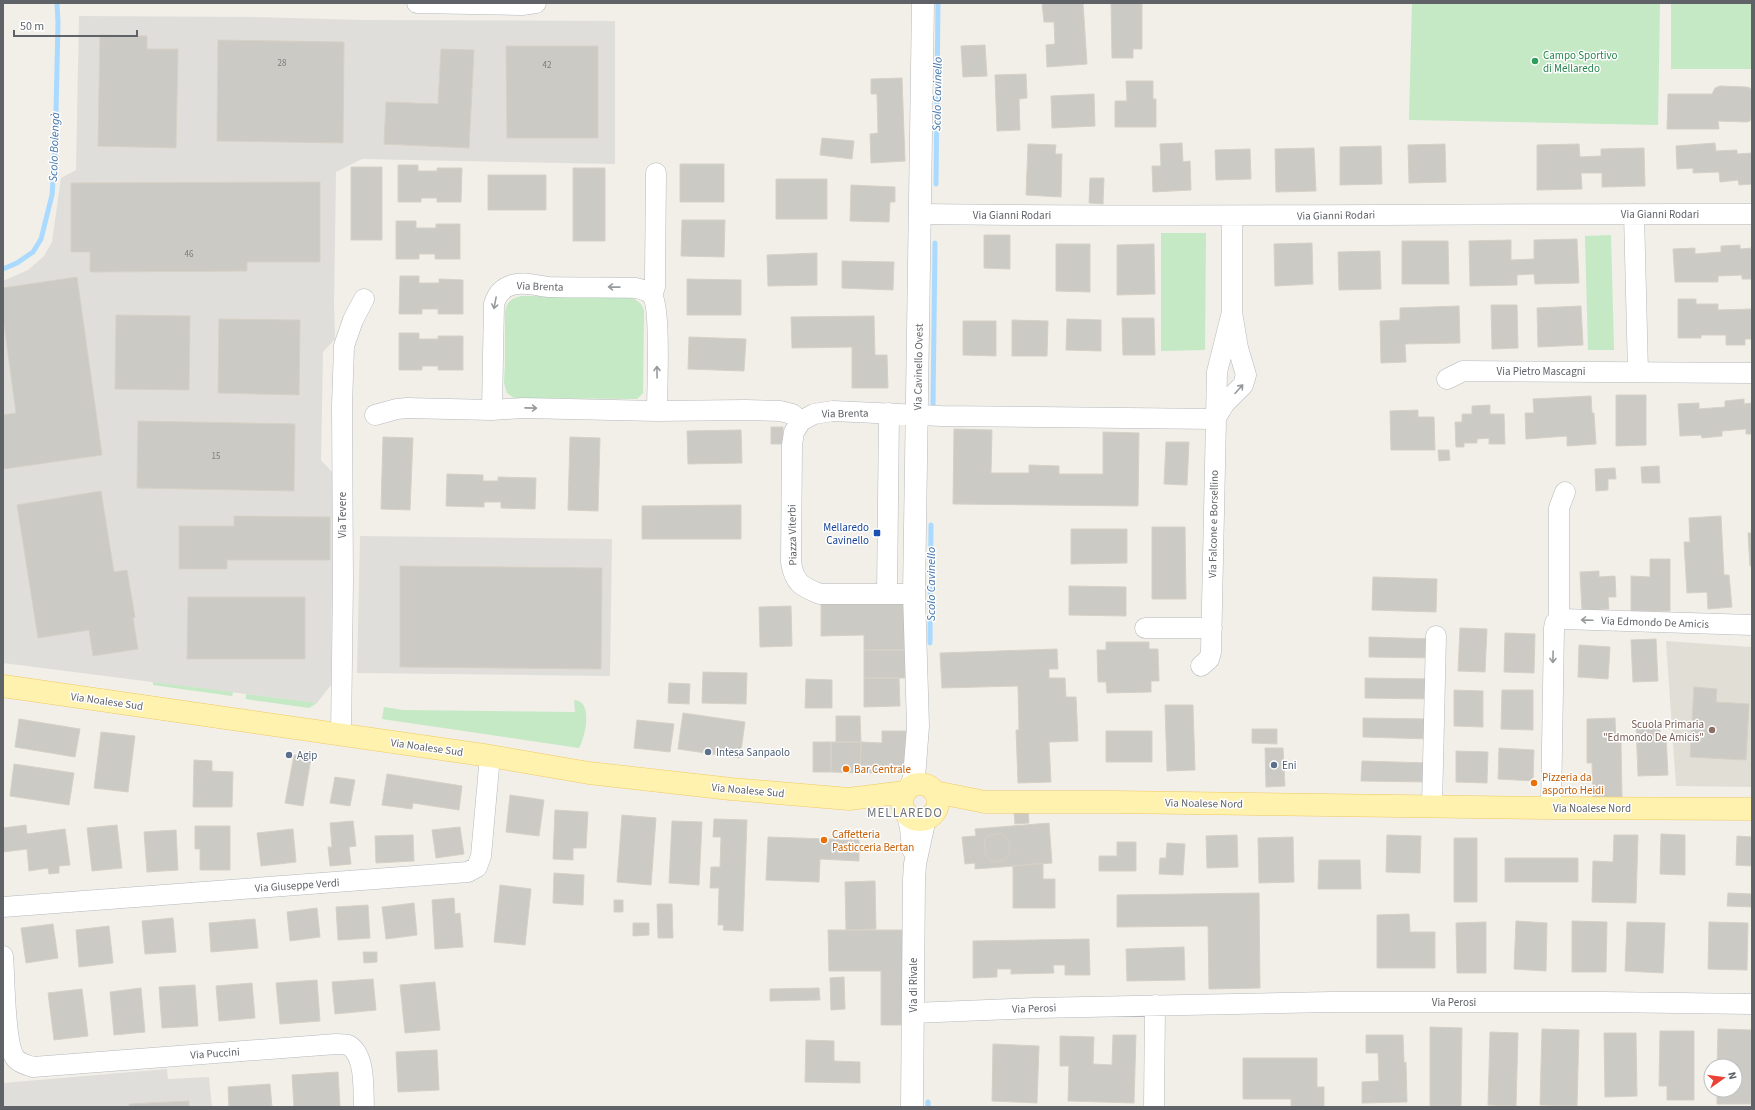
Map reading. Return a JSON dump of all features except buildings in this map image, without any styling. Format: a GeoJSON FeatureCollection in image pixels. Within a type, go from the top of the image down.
{"type":"FeatureCollection","features":[{"type":"Feature","properties":{"kind":"main road","name":"Via Noalese Sud"},"geometry":{"type":"LineString","coordinates":[[3,686],[490,756],[589,773],[731,790],[853,799],[919,801]]}},
{"type":"Feature","properties":{"kind":"main road","name":"Via Noalese Nord"},"geometry":{"type":"LineString","coordinates":[[919,801],[1752,809]]}},
{"type":"Feature","properties":{"kind":"street"},"geometry":{"type":"LineString","coordinates":[[417,3],[522,6],[536,3]]}},
{"type":"Feature","properties":{"kind":"street","name":"Via Cavinello Ovest"},"geometry":{"type":"LineString","coordinates":[[919,801],[914,594],[923,3]]}},
{"type":"Feature","properties":{"kind":"street"},"geometry":{"type":"LineString","coordinates":[[656,173],[655,288],[652,295],[658,314],[657,411]]}},
{"type":"Feature","properties":{"kind":"street","name":"Via Gianni Rodari"},"geometry":{"type":"LineString","coordinates":[[920,214],[1232,216],[1752,214]]}},
{"type":"Feature","properties":{"kind":"street"},"geometry":{"type":"LineString","coordinates":[[1634,214],[1638,372]]}},
{"type":"Feature","properties":{"kind":"street","name":"Via Falcone e Borsellino"},"geometry":{"type":"LineString","coordinates":[[1215,419],[1225,403],[1243,385],[1246,375],[1238,348],[1232,312],[1232,216]]}},
{"type":"Feature","properties":{"kind":"street","name":"Via Brenta"},"geometry":{"type":"LineString","coordinates":[[492,410],[494,304],[497,295],[502,290],[512,285],[524,283],[547,287],[636,288],[652,295]]}},
{"type":"Feature","properties":{"kind":"street","name":"Via Tevere"},"geometry":{"type":"LineString","coordinates":[[341,734],[343,589],[342,406],[344,346],[353,320],[364,299]]}},
{"type":"Feature","properties":{"kind":"street","name":"Via Falcone e Borsellino"},"geometry":{"type":"LineString","coordinates":[[1201,666],[1208,659],[1211,652],[1215,419],[1218,362],[1232,312]]}},
{"type":"Feature","properties":{"kind":"street","name":"Via Pietro Mascagni"},"geometry":{"type":"LineString","coordinates":[[1446,379],[1463,371],[1752,373]]}},
{"type":"Feature","properties":{"kind":"street"},"geometry":{"type":"LineString","coordinates":[[375,415],[397,409],[492,410],[523,408],[657,411],[745,410],[780,411],[792,414],[801,421]]}},
{"type":"Feature","properties":{"kind":"street","name":"Via Brenta"},"geometry":{"type":"LineString","coordinates":[[801,421],[814,414],[834,411],[917,415],[1215,419]]}},
{"type":"Feature","properties":{"kind":"street"},"geometry":{"type":"LineString","coordinates":[[886,594],[889,413]]}},
{"type":"Feature","properties":{"kind":"street","name":"Piazza Viterbi"},"geometry":{"type":"LineString","coordinates":[[801,421],[794,432],[792,445],[792,573],[798,582],[807,589],[820,594],[914,594]]}},
{"type":"Feature","properties":{"kind":"street"},"geometry":{"type":"LineString","coordinates":[[1551,808],[1554,628],[1555,623],[1559,620],[1559,508],[1564,492]]}},
{"type":"Feature","properties":{"kind":"street","name":"Via Edmondo De Amicis"},"geometry":{"type":"LineString","coordinates":[[1559,620],[1752,625]]}},
{"type":"Feature","properties":{"kind":"street"},"geometry":{"type":"LineString","coordinates":[[1145,628],[1212,628]]}},
{"type":"Feature","properties":{"kind":"street"},"geometry":{"type":"LineString","coordinates":[[1432,806],[1436,636]]}},
{"type":"Feature","properties":{"kind":"street","name":"Via Giuseppe Verdi"},"geometry":{"type":"LineString","coordinates":[[3,907],[468,872],[477,867],[481,856],[490,756]]}},
{"type":"Feature","properties":{"kind":"street","name":"Via di Rivale"},"geometry":{"type":"LineString","coordinates":[[912,1107],[915,864],[919,801]]}},
{"type":"Feature","properties":{"kind":"street","name":"Via Puccini"},"geometry":{"type":"LineString","coordinates":[[3,956],[10,1044],[16,1059],[23,1064],[33,1067],[336,1044],[348,1045],[358,1053],[361,1063],[364,1107]]}},
{"type":"Feature","properties":{"kind":"street","name":"Via Perosi"},"geometry":{"type":"LineString","coordinates":[[913,1013],[1155,1005],[1406,1002],[1752,1004]]}},
{"type":"Feature","properties":{"kind":"street"},"geometry":{"type":"LineString","coordinates":[[1154,1107],[1155,1005]]}},
{"type":"Feature","properties":{"kind":"shaded area"},"geometry":{"type":"Polygon","coordinates":[[[79,16],[256,17],[364,20],[615,21],[615,164],[362,159],[336,172],[334,305],[335,339],[323,352],[321,460],[333,473],[331,685],[317,703],[3,663],[3,281],[28,270],[44,256],[52,242],[61,178],[76,170],[79,16]]]}},
{"type":"Feature","properties":{"kind":"shaded area"},"geometry":{"type":"Polygon","coordinates":[[[360,536],[612,539],[610,676],[357,673],[360,536]]]}},
{"type":"Feature","properties":{"kind":"shaded area","name":"Scuola Primaria \"Edmondo De Amicis\""},"geometry":{"type":"Polygon","coordinates":[[[1666,641],[1751,647],[1752,787],[1676,786],[1666,641]]]}},
{"type":"Feature","properties":{"kind":"shaded area"},"geometry":{"type":"Polygon","coordinates":[[[167,1069],[168,1079],[209,1077],[212,1107],[3,1107],[3,1083],[167,1069]]]}},
{"type":"Feature","properties":{"kind":"green space","name":"Campo Sportivo di Mellaredo"},"geometry":{"type":"Polygon","coordinates":[[[1412,3],[1660,3],[1658,125],[1409,120],[1412,3]]]}},
{"type":"Feature","properties":{"kind":"green space"},"geometry":{"type":"Polygon","coordinates":[[[1671,3],[1752,3],[1752,69],[1671,69],[1671,3]]]}},
{"type":"Feature","properties":{"kind":"green space"},"geometry":{"type":"Polygon","coordinates":[[[1161,233],[1206,233],[1205,350],[1161,351],[1161,233]]]}},
{"type":"Feature","properties":{"kind":"green space"},"geometry":{"type":"Polygon","coordinates":[[[1611,235],[1614,350],[1588,350],[1585,236],[1611,235]]]}},
{"type":"Feature","properties":{"kind":"green space"},"geometry":{"type":"Polygon","coordinates":[[[522,296],[627,297],[638,301],[642,305],[644,311],[643,393],[637,399],[514,398],[507,393],[504,383],[505,312],[510,301],[522,296]]]}},
{"type":"Feature","properties":{"kind":"green space"},"geometry":{"type":"Polygon","coordinates":[[[153,682],[233,692],[232,696],[153,685],[153,682]]]}},
{"type":"Feature","properties":{"kind":"green space"},"geometry":{"type":"Polygon","coordinates":[[[246,694],[317,703],[309,708],[246,699],[246,694]]]}},
{"type":"Feature","properties":{"kind":"green space"},"geometry":{"type":"Polygon","coordinates":[[[574,700],[580,702],[584,706],[586,713],[584,736],[579,748],[382,719],[384,707],[403,710],[575,712],[574,700]]]}},
{"type":"Feature","properties":{"kind":"waterway","name":"Scolo Bolengà"},"geometry":{"type":"LineString","coordinates":[[3,269],[17,263],[33,252],[41,239],[52,195],[55,155],[58,23],[57,3]]}},
{"type":"Feature","properties":{"kind":"waterway","name":"Scolo Cavinello"},"geometry":{"type":"LineString","coordinates":[[936,184],[938,3]]}},
{"type":"Feature","properties":{"kind":"waterway","name":"Scolo Cavinello"},"geometry":{"type":"LineString","coordinates":[[933,407],[935,243]]}},
{"type":"Feature","properties":{"kind":"waterway","name":"Scolo Cavinello"},"geometry":{"type":"LineString","coordinates":[[930,643],[931,525]]}},
{"type":"Feature","properties":{"kind":"waterway","name":"Scolo Cavinello"},"geometry":{"type":"LineString","coordinates":[[928,1102],[928,1107]]}},
{"type":"Feature","properties":{"kind":"place","name":"Campo Sportivo di Mellaredo"},"geometry":{"type":"Point","coordinates":[1535,61]}},
{"type":"Feature","properties":{"kind":"place","name":"Mellaredo Cavinello"},"geometry":{"type":"Point","coordinates":[877,533]}},
{"type":"Feature","properties":{"kind":"place","name":"Scuola Primaria \"Edmondo De Amicis\""},"geometry":{"type":"Point","coordinates":[1712,730]}},
{"type":"Feature","properties":{"kind":"place","name":"Intesa Sanpaolo"},"geometry":{"type":"Point","coordinates":[708,752]}},
{"type":"Feature","properties":{"kind":"place","name":"Agip"},"geometry":{"type":"Point","coordinates":[289,755]}},
{"type":"Feature","properties":{"kind":"place","name":"Eni"},"geometry":{"type":"Point","coordinates":[1274,765]}},
{"type":"Feature","properties":{"kind":"place","name":"Bar Centrale"},"geometry":{"type":"Point","coordinates":[846,769]}},
{"type":"Feature","properties":{"kind":"place","name":"Pizzeria da asporto Heidi"},"geometry":{"type":"Point","coordinates":[1534,783]}},
{"type":"Feature","properties":{"kind":"place","name":"Caffetteria Pasticceria Bertan"},"geometry":{"type":"Point","coordinates":[824,840]}},
{"type":"Feature","properties":{"kind":"district","name":"MELLAREDO"},"geometry":{"type":"Point","coordinates":[905,812]}}]}
